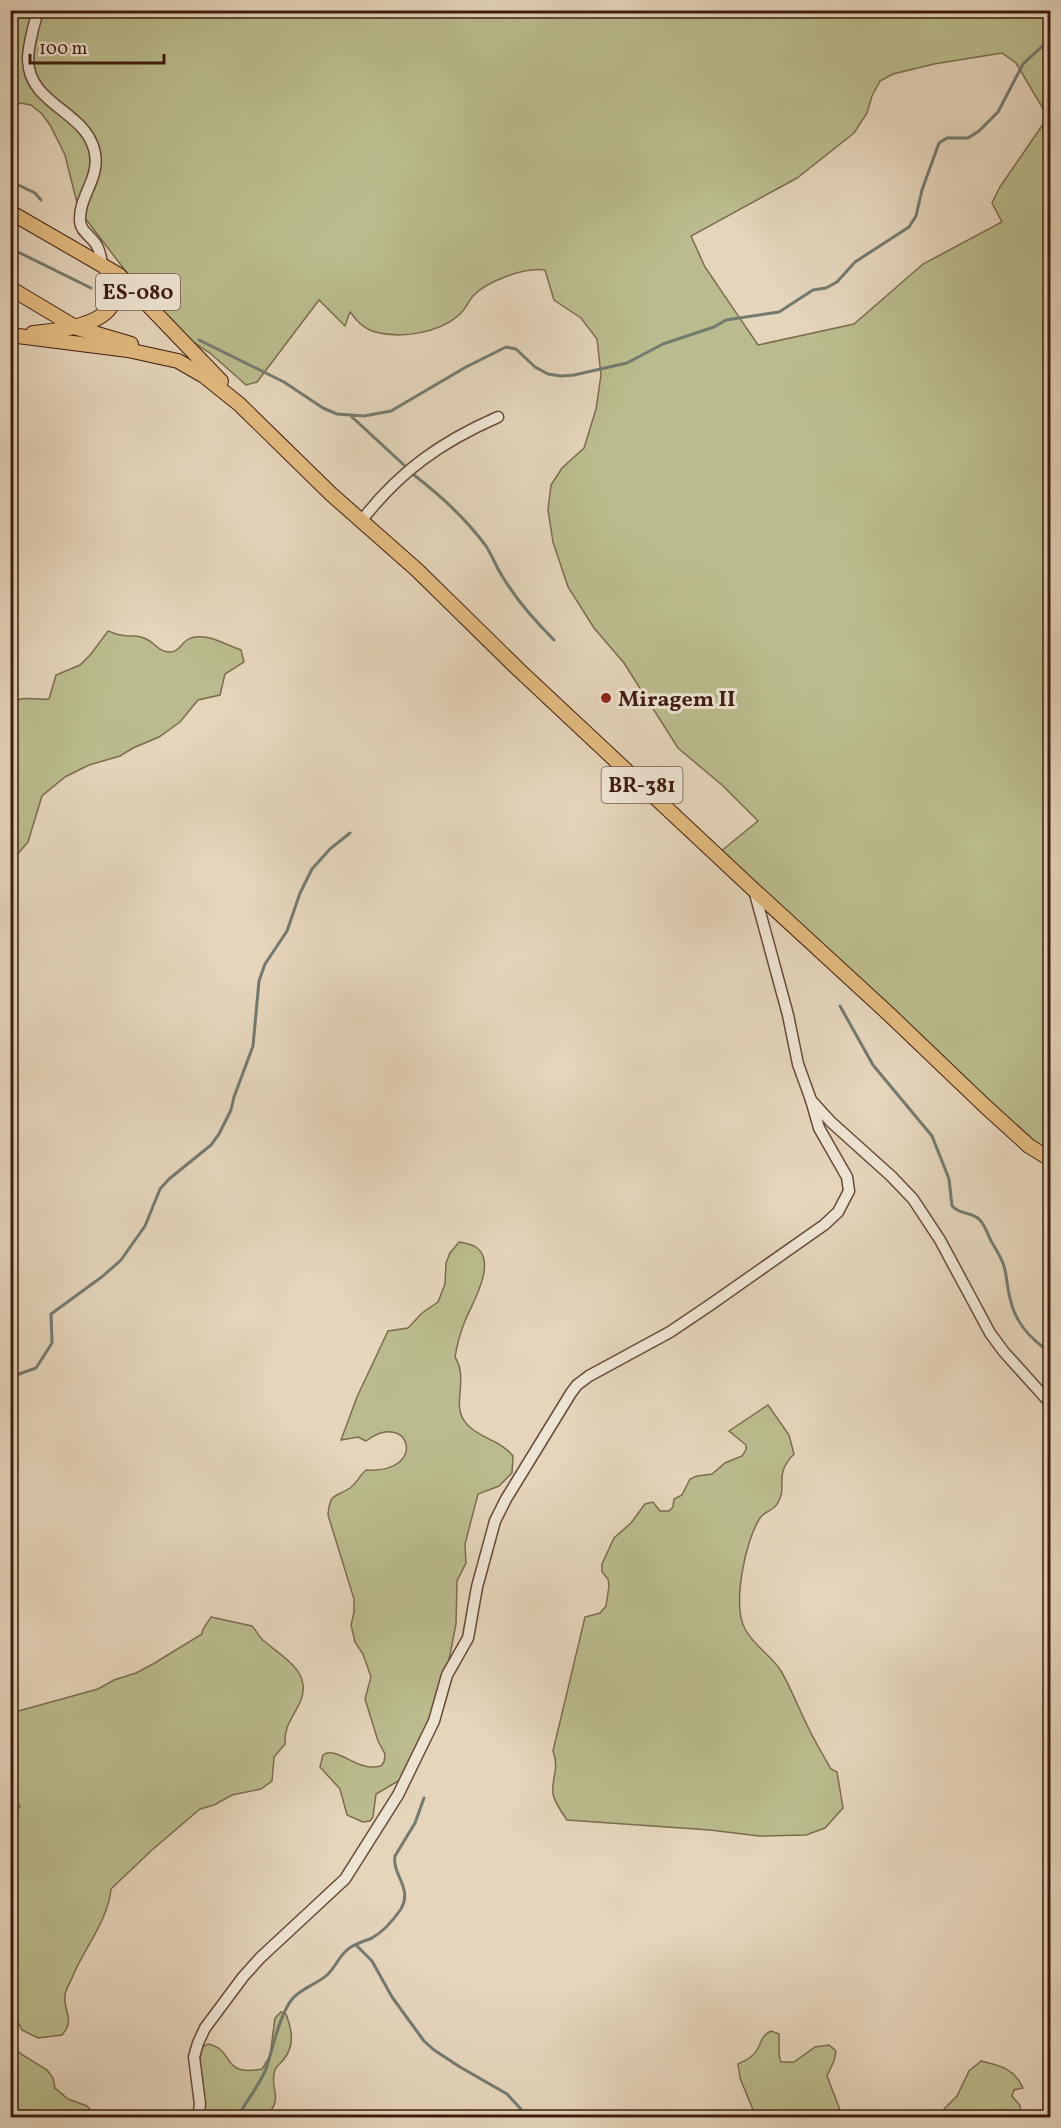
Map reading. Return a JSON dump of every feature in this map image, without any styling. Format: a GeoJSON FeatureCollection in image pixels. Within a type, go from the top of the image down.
{"type":"FeatureCollection","features":[{"type":"Feature","properties":{"kind":"main road","name":"ES-080"},"geometry":{"type":"LineString","coordinates":[[10,212],[119,275],[140,294],[217,376],[239,404]]}},
{"type":"Feature","properties":{"kind":"main road"},"geometry":{"type":"LineString","coordinates":[[10,335],[77,328],[91,323],[102,315],[111,305],[115,293],[114,282],[102,264]]}},
{"type":"Feature","properties":{"kind":"main road","name":"ES-080"},"geometry":{"type":"LineString","coordinates":[[10,288],[77,328],[152,350],[178,361]]}},
{"type":"Feature","properties":{"kind":"main road"},"geometry":{"type":"LineString","coordinates":[[10,335],[128,350],[178,361]]}},
{"type":"Feature","properties":{"kind":"main road","name":"BR-381"},"geometry":{"type":"LineString","coordinates":[[178,361],[204,376],[239,404],[331,494],[417,570],[519,670],[985,1106],[1029,1146],[1050,1158]]}},
{"type":"Feature","properties":{"kind":"street"},"geometry":{"type":"LineString","coordinates":[[38,10],[28,59],[29,68],[39,91],[76,122],[94,147],[96,165],[80,220],[84,232],[97,245],[102,264]]}},
{"type":"Feature","properties":{"kind":"street"},"geometry":{"type":"LineString","coordinates":[[362,520],[382,496],[417,464],[462,433],[498,417]]}},
{"type":"Feature","properties":{"kind":"street"},"geometry":{"type":"LineString","coordinates":[[198,2118],[200,2104],[194,2057],[202,2035],[218,2009],[260,1958],[345,1879],[398,1795],[434,1722],[447,1676],[468,1638],[477,1587],[495,1521],[571,1393],[589,1376],[670,1332],[710,1305],[824,1225],[843,1205],[849,1191],[847,1177],[819,1128],[798,1064],[788,1015],[754,890]]}},
{"type":"Feature","properties":{"kind":"street"},"geometry":{"type":"LineString","coordinates":[[811,1100],[831,1122],[913,1199],[940,1240],[990,1333],[1050,1403]]}},
{"type":"Feature","properties":{"kind":"green space"},"geometry":{"type":"Polygon","coordinates":[[[10,11],[1050,11],[1050,1155],[1037,1148],[720,852],[758,821],[722,785],[678,748],[624,663],[594,628],[568,587],[553,542],[548,510],[551,485],[562,468],[584,448],[596,409],[601,375],[597,339],[581,318],[554,300],[545,270],[517,273],[487,285],[473,296],[461,313],[451,321],[419,333],[396,335],[371,331],[350,312],[345,326],[319,300],[257,382],[246,385],[210,353],[181,334],[134,282],[85,218],[76,199],[65,155],[42,114],[31,105],[20,103],[11,110],[10,11]],[[1002,53],[934,64],[893,74],[880,81],[867,113],[854,133],[797,178],[691,236],[705,267],[758,345],[854,324],[923,264],[1002,222],[992,203],[1000,187],[1048,117],[1016,63],[1002,53]]]}},
{"type":"Feature","properties":{"kind":"green space"},"geometry":{"type":"Polygon","coordinates":[[[108,631],[119,635],[144,638],[168,652],[177,650],[193,637],[207,637],[241,650],[244,662],[225,674],[220,695],[198,700],[180,722],[159,737],[120,756],[89,765],[65,777],[42,796],[28,842],[11,862],[11,706],[23,699],[49,699],[56,675],[80,665],[108,631]]]}},
{"type":"Feature","properties":{"kind":"green space"},"geometry":{"type":"Polygon","coordinates":[[[459,1242],[477,1248],[483,1255],[485,1263],[481,1284],[465,1321],[455,1357],[459,1365],[461,1381],[460,1411],[467,1424],[479,1434],[501,1445],[513,1456],[512,1473],[499,1486],[478,1494],[465,1544],[466,1563],[457,1581],[456,1624],[446,1675],[427,1736],[400,1780],[376,1794],[373,1817],[370,1821],[363,1822],[347,1815],[340,1789],[320,1767],[323,1755],[329,1753],[335,1753],[356,1763],[372,1767],[381,1766],[385,1754],[378,1741],[365,1699],[371,1677],[363,1654],[355,1642],[351,1625],[354,1599],[328,1515],[329,1508],[332,1499],[352,1486],[366,1470],[386,1469],[399,1463],[405,1454],[406,1445],[402,1437],[393,1432],[381,1433],[366,1441],[358,1437],[341,1440],[357,1397],[388,1331],[408,1328],[422,1313],[438,1302],[445,1284],[446,1263],[450,1253],[459,1242]]]}},
{"type":"Feature","properties":{"kind":"green space"},"geometry":{"type":"Polygon","coordinates":[[[768,1405],[789,1435],[794,1454],[787,1462],[782,1475],[780,1498],[775,1506],[760,1518],[745,1557],[740,1589],[741,1618],[748,1635],[781,1671],[831,1769],[837,1772],[843,1808],[825,1828],[806,1835],[759,1836],[710,1830],[567,1820],[553,1794],[556,1763],[553,1751],[585,1617],[600,1613],[606,1606],[609,1586],[608,1579],[602,1572],[602,1564],[614,1538],[631,1523],[645,1504],[653,1502],[660,1511],[669,1511],[673,1507],[674,1499],[682,1495],[690,1479],[712,1474],[725,1463],[742,1456],[746,1445],[729,1431],[768,1405]]]}},
{"type":"Feature","properties":{"kind":"green space"},"geometry":{"type":"Polygon","coordinates":[[[211,1617],[252,1626],[262,1639],[293,1665],[302,1681],[301,1700],[288,1726],[285,1744],[274,1757],[272,1781],[261,1789],[232,1795],[214,1805],[200,1809],[111,1889],[101,1923],[66,1991],[65,2002],[69,2020],[66,2029],[62,2035],[38,2038],[22,2030],[11,2009],[10,1889],[13,1865],[9,1831],[10,1823],[20,1806],[11,1796],[11,1713],[98,1689],[114,1680],[136,1673],[202,1634],[211,1617]]]}},
{"type":"Feature","properties":{"kind":"green space"},"geometry":{"type":"Polygon","coordinates":[[[281,2012],[286,2014],[288,2020],[291,2043],[273,2076],[276,2099],[271,2110],[265,2117],[217,2118],[205,2110],[200,2087],[200,2048],[208,2044],[217,2047],[234,2066],[240,2069],[262,2069],[270,2056],[275,2018],[281,2012]]]}},
{"type":"Feature","properties":{"kind":"green space"},"geometry":{"type":"Polygon","coordinates":[[[771,2031],[779,2034],[781,2062],[794,2062],[815,2047],[829,2045],[836,2051],[827,2076],[840,2110],[834,2117],[756,2117],[740,2078],[738,2064],[753,2055],[763,2037],[771,2031]]]}},
{"type":"Feature","properties":{"kind":"green space"},"geometry":{"type":"Polygon","coordinates":[[[10,2044],[21,2054],[47,2070],[53,2078],[55,2088],[68,2099],[87,2106],[97,2117],[11,2117],[10,2044]]]}},
{"type":"Feature","properties":{"kind":"green space"},"geometry":{"type":"Polygon","coordinates":[[[981,2061],[1006,2069],[1020,2082],[1023,2088],[1014,2090],[1012,2096],[1020,2107],[1018,2117],[944,2117],[944,2109],[957,2096],[969,2071],[981,2061]]]}},
{"type":"Feature","properties":{"kind":"waterway"},"geometry":{"type":"LineString","coordinates":[[199,340],[284,382],[323,408],[337,414],[364,416],[391,411],[466,367],[506,347],[516,349],[535,367],[548,374],[574,375],[627,363],[663,344],[714,327],[726,320],[779,312],[813,290],[826,288],[837,282],[855,262],[909,227],[916,216],[922,190],[939,143],[947,138],[968,138],[979,131],[998,112],[1023,64],[1050,39]]}},
{"type":"Feature","properties":{"kind":"waterway"},"geometry":{"type":"LineString","coordinates":[[10,181],[35,193],[41,200]]}},
{"type":"Feature","properties":{"kind":"waterway"},"geometry":{"type":"LineString","coordinates":[[10,235],[16,228]]}},
{"type":"Feature","properties":{"kind":"waterway"},"geometry":{"type":"LineString","coordinates":[[10,252],[16,251],[91,288]]}},
{"type":"Feature","properties":{"kind":"waterway"},"geometry":{"type":"LineString","coordinates":[[352,417],[404,465]]}},
{"type":"Feature","properties":{"kind":"waterway"},"geometry":{"type":"LineString","coordinates":[[414,475],[470,526],[486,546],[515,596],[554,640]]}},
{"type":"Feature","properties":{"kind":"waterway"},"geometry":{"type":"LineString","coordinates":[[10,1380],[36,1368],[52,1343],[51,1314],[121,1260],[145,1226],[160,1189],[211,1145],[219,1134],[231,1110],[253,1046],[259,981],[265,964],[287,931],[300,893],[312,869],[330,849],[350,833]]}},
{"type":"Feature","properties":{"kind":"waterway"},"geometry":{"type":"LineString","coordinates":[[840,1006],[873,1065],[932,1136],[949,1179],[952,1206],[959,1211],[974,1215],[982,1222],[1004,1266],[1012,1307],[1020,1323],[1036,1342],[1050,1352]]}},
{"type":"Feature","properties":{"kind":"waterway"},"geometry":{"type":"LineString","coordinates":[[237,2118],[264,2073],[288,2004],[302,1991],[327,1975],[347,1950],[380,1932],[401,1909],[405,1895],[396,1869],[395,1856],[415,1823],[424,1798]]}},
{"type":"Feature","properties":{"kind":"waterway"},"geometry":{"type":"LineString","coordinates":[[356,1945],[372,1961],[392,1997],[424,2041],[460,2067],[507,2094],[529,2118]]}},
{"type":"Feature","properties":{"kind":"place","name":"Miragem II"},"geometry":{"type":"Point","coordinates":[606,698]}}]}
